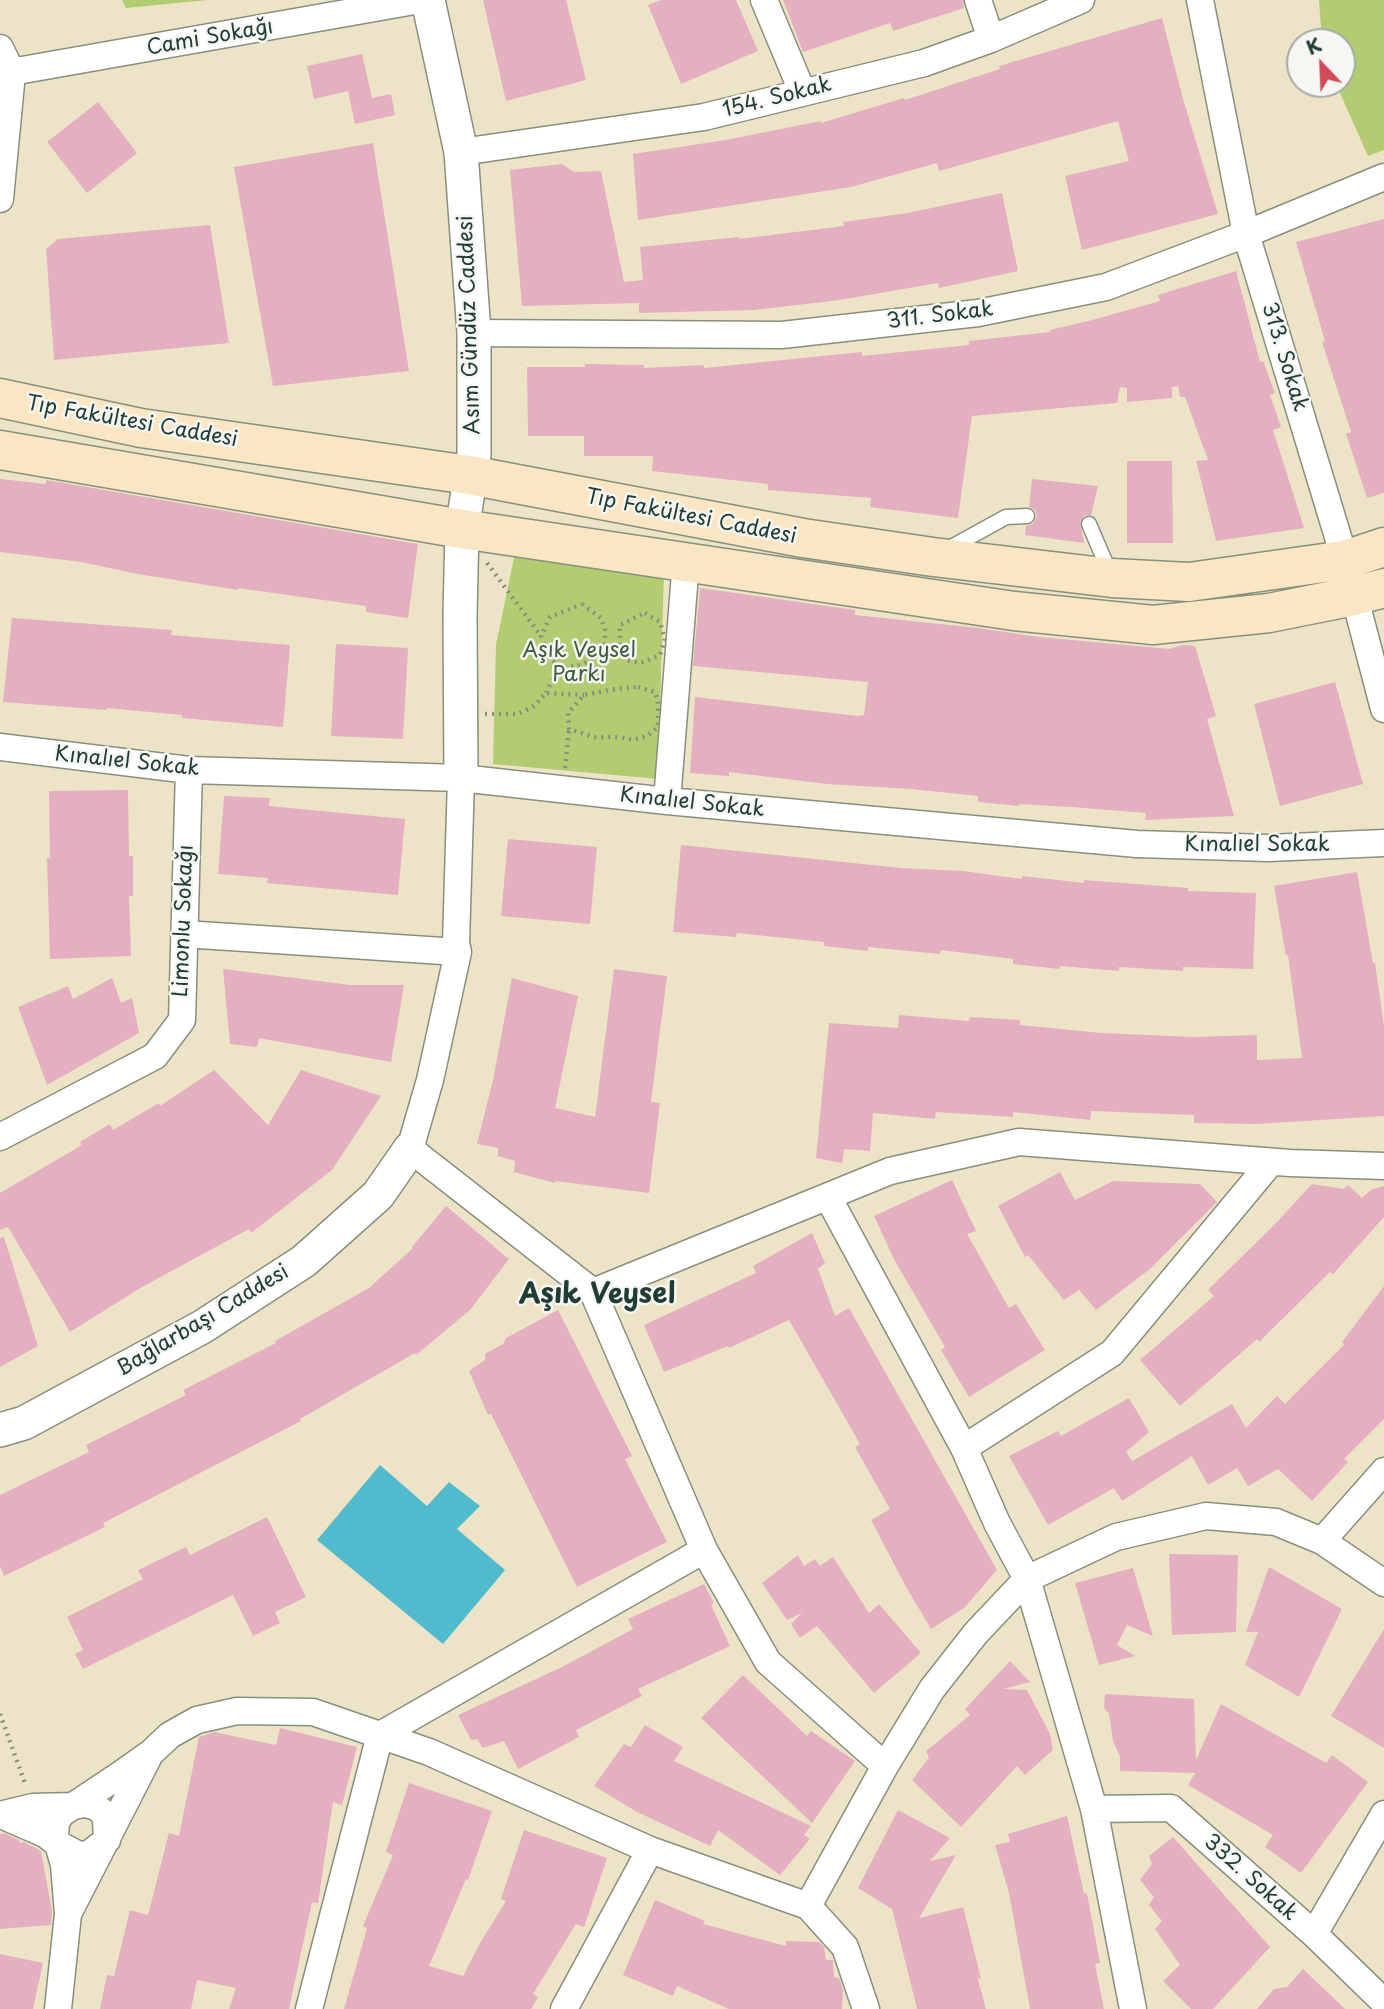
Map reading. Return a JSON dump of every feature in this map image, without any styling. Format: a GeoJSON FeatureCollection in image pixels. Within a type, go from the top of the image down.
{"type":"FeatureCollection","features":[{"type":"Feature","properties":{"kind":"main road","name":"Tıp Fakültesi Caddesi"},"geometry":{"type":"LineString","coordinates":[[0,398],[141,428],[469,475],[803,538],[933,557],[1112,578],[1189,582],[1361,581],[1384,547]]}},
{"type":"Feature","properties":{"kind":"main road"},"geometry":{"type":"LineString","coordinates":[[0,450],[462,529],[1014,611],[1153,625],[1269,613],[1361,581]]}},
{"type":"Feature","properties":{"kind":"street","name":"Cami Sokağı"},"geometry":{"type":"LineString","coordinates":[[6,74],[420,0]]}},
{"type":"Feature","properties":{"kind":"street","name":"Asım Gündüz Caddesi"},"geometry":{"type":"LineString","coordinates":[[428,0],[461,152],[474,333],[474,455],[462,529],[461,778]]}},
{"type":"Feature","properties":{"kind":"street"},"geometry":{"type":"LineString","coordinates":[[764,0],[802,92]]}},
{"type":"Feature","properties":{"kind":"street"},"geometry":{"type":"LineString","coordinates":[[978,0],[991,39]]}},
{"type":"Feature","properties":{"kind":"street","name":"154. Sokak"},"geometry":{"type":"LineString","coordinates":[[461,152],[704,117],[924,63],[991,39],[1081,0]]}},
{"type":"Feature","properties":{"kind":"street","name":"313. Sokak"},"geometry":{"type":"LineString","coordinates":[[1200,0],[1246,234],[1361,581],[1384,709]]}},
{"type":"Feature","properties":{"kind":"street"},"geometry":{"type":"LineString","coordinates":[[0,48],[6,74],[0,200]]}},
{"type":"Feature","properties":{"kind":"street","name":"311. Sokak"},"geometry":{"type":"LineString","coordinates":[[474,333],[782,335],[978,313],[1106,288],[1384,177]]}},
{"type":"Feature","properties":{"kind":"street"},"geometry":{"type":"LineString","coordinates":[[667,801],[686,561]]}},
{"type":"Feature","properties":{"kind":"street","name":"Kınalıel Sokak"},"geometry":{"type":"LineString","coordinates":[[0,747],[189,770],[461,778],[667,801],[1137,844],[1268,848],[1384,843]]}},
{"type":"Feature","properties":{"kind":"street","name":"Limonlu Sokağı"},"geometry":{"type":"LineString","coordinates":[[0,1137],[155,1056],[182,1020],[189,770]]}},
{"type":"Feature","properties":{"kind":"street"},"geometry":{"type":"LineString","coordinates":[[461,778],[458,952],[430,1080],[410,1149],[593,1292],[704,1550],[768,1662],[885,1766]]}},
{"type":"Feature","properties":{"kind":"street"},"geometry":{"type":"LineString","coordinates":[[184,934],[458,952]]}},
{"type":"Feature","properties":{"kind":"street"},"geometry":{"type":"LineString","coordinates":[[593,1292],[890,1171],[1019,1142],[1271,1162],[1384,1166]]}},
{"type":"Feature","properties":{"kind":"street","name":"Bağlarbaşı Caddesi"},"geometry":{"type":"LineString","coordinates":[[0,1430],[24,1423],[202,1327],[304,1261],[378,1195],[410,1149]]}},
{"type":"Feature","properties":{"kind":"street"},"geometry":{"type":"LineString","coordinates":[[964,1448],[1112,1353],[1271,1162]]}},
{"type":"Feature","properties":{"kind":"street"},"geometry":{"type":"LineString","coordinates":[[828,1197],[964,1448],[997,1523],[1027,1579],[1094,1810],[1133,2009]]}},
{"type":"Feature","properties":{"kind":"street"},"geometry":{"type":"LineString","coordinates":[[1322,1541],[1384,1471]]}},
{"type":"Feature","properties":{"kind":"street"},"geometry":{"type":"LineString","coordinates":[[808,1906],[885,1766],[932,1689],[976,1633],[1027,1579],[1116,1537],[1206,1516],[1276,1522],[1322,1541],[1384,1583]]}},
{"type":"Feature","properties":{"kind":"street"},"geometry":{"type":"LineString","coordinates":[[309,2009],[380,1735],[704,1550]]}},
{"type":"Feature","properties":{"kind":"street"},"geometry":{"type":"LineString","coordinates":[[58,2009],[68,1914],[64,1865],[55,1835],[56,1823],[61,1814],[152,1752],[170,1735],[197,1720],[237,1711],[313,1712],[429,1752],[650,1850],[808,1906],[845,1947],[866,2009]]}},
{"type":"Feature","properties":{"kind":"street"},"geometry":{"type":"LineString","coordinates":[[68,1914],[152,1752]]}},
{"type":"Feature","properties":{"kind":"street"},"geometry":{"type":"LineString","coordinates":[[84,1804],[103,1812],[108,1827],[107,1840],[89,1853],[79,1855],[45,1834],[0,1815],[33,1807],[84,1804]]}},
{"type":"Feature","properties":{"kind":"street","name":"332. Sokak"},"geometry":{"type":"LineString","coordinates":[[1094,1810],[1171,1808],[1314,1934],[1384,2002]]}},
{"type":"Feature","properties":{"kind":"street"},"geometry":{"type":"LineString","coordinates":[[1314,1934],[1384,1814]]}},
{"type":"Feature","properties":{"kind":"street"},"geometry":{"type":"LineString","coordinates":[[564,2009],[650,1850]]}},
{"type":"Feature","properties":{"kind":"lane"},"geometry":{"type":"LineString","coordinates":[[933,557],[1006,517],[1027,516]]}},
{"type":"Feature","properties":{"kind":"lane"},"geometry":{"type":"LineString","coordinates":[[1089,524],[1112,578]]}},
{"type":"Feature","properties":{"kind":"path"},"geometry":{"type":"LineString","coordinates":[[462,529],[541,636],[546,651],[559,667]]}},
{"type":"Feature","properties":{"kind":"path"},"geometry":{"type":"LineString","coordinates":[[541,636],[550,617],[582,604],[601,618],[606,645],[594,659],[578,666],[559,667]]}},
{"type":"Feature","properties":{"kind":"path"},"geometry":{"type":"LineString","coordinates":[[645,612],[660,622],[665,639],[660,655],[641,663],[625,660],[620,647],[620,625],[645,612]]}},
{"type":"Feature","properties":{"kind":"path"},"geometry":{"type":"LineString","coordinates":[[461,714],[518,714],[534,706],[546,693],[559,667]]}},
{"type":"Feature","properties":{"kind":"path"},"geometry":{"type":"LineString","coordinates":[[546,693],[584,695],[638,687],[655,692],[660,714],[657,727],[647,736],[633,740],[594,737],[569,729]]}},
{"type":"Feature","properties":{"kind":"path"},"geometry":{"type":"LineString","coordinates":[[562,789],[569,729],[568,713],[584,695]]}},
{"type":"Feature","properties":{"kind":"path"},"geometry":{"type":"LineString","coordinates":[[0,1714],[33,1807]]}},
{"type":"Feature","properties":{"kind":"green space"},"geometry":{"type":"Polygon","coordinates":[[[122,0],[208,0],[126,8],[122,0]]]}},
{"type":"Feature","properties":{"kind":"green space"},"geometry":{"type":"Polygon","coordinates":[[[1319,0],[1384,0],[1384,150],[1368,156],[1342,98],[1356,98],[1356,28],[1321,28],[1319,0]]]}},
{"type":"Feature","properties":{"kind":"green space","name":"Aşık Veysel Parkı"},"geometry":{"type":"Polygon","coordinates":[[[516,548],[664,571],[658,779],[493,764],[496,645],[516,548]]]}},
{"type":"Feature","properties":{"kind":"water"},"geometry":{"type":"Polygon","coordinates":[[[380,1465],[427,1506],[449,1482],[480,1506],[457,1529],[505,1570],[443,1644],[317,1540],[380,1465]]]}},
{"type":"Feature","properties":{"kind":"building"},"geometry":{"type":"Polygon","coordinates":[[[483,0],[566,0],[586,80],[506,101],[483,0]]]}},
{"type":"Feature","properties":{"kind":"building"},"geometry":{"type":"Polygon","coordinates":[[[661,0],[736,0],[758,51],[681,84],[648,5],[661,0]]]}},
{"type":"Feature","properties":{"kind":"building"},"geometry":{"type":"Polygon","coordinates":[[[783,0],[963,0],[964,8],[893,31],[890,23],[803,52],[783,0]]]}},
{"type":"Feature","properties":{"kind":"building"},"geometry":{"type":"Polygon","coordinates":[[[1162,18],[1218,214],[1082,250],[1065,176],[1129,161],[1118,121],[939,171],[937,163],[851,187],[638,220],[633,154],[821,123],[904,98],[905,100],[1000,69],[999,66],[1162,18]]]}},
{"type":"Feature","properties":{"kind":"building"},"geometry":{"type":"Polygon","coordinates":[[[362,54],[372,98],[391,94],[395,115],[355,124],[348,91],[314,99],[307,66],[362,54]]]}},
{"type":"Feature","properties":{"kind":"building"},"geometry":{"type":"Polygon","coordinates":[[[98,102],[137,153],[87,193],[47,142],[98,102]]]}},
{"type":"Feature","properties":{"kind":"building"},"geometry":{"type":"Polygon","coordinates":[[[373,143],[409,371],[273,386],[234,167],[373,143]]]}},
{"type":"Feature","properties":{"kind":"building"},"geometry":{"type":"Polygon","coordinates":[[[562,164],[574,172],[601,171],[624,282],[643,280],[640,247],[739,239],[844,226],[843,222],[908,213],[1002,193],[1018,271],[939,288],[938,283],[840,300],[754,310],[639,313],[639,303],[522,306],[510,170],[562,164]]]}},
{"type":"Feature","properties":{"kind":"building"},"geometry":{"type":"Polygon","coordinates":[[[1384,219],[1384,493],[1367,498],[1346,434],[1351,432],[1322,342],[1325,341],[1296,242],[1384,219]]]}},
{"type":"Feature","properties":{"kind":"building"},"geometry":{"type":"Polygon","coordinates":[[[210,225],[229,343],[54,360],[46,249],[58,239],[210,225]]]}},
{"type":"Feature","properties":{"kind":"building"},"geometry":{"type":"Polygon","coordinates":[[[1236,271],[1260,362],[1263,361],[1275,393],[1270,395],[1281,427],[1273,430],[1304,528],[1216,541],[1196,461],[1208,460],[1185,397],[1180,397],[1178,386],[1172,387],[1172,398],[1127,402],[1127,388],[1120,387],[1117,403],[972,416],[958,518],[870,507],[871,498],[768,490],[768,484],[652,471],[653,456],[584,456],[584,436],[528,436],[527,367],[585,367],[585,364],[644,365],[644,368],[704,365],[704,368],[862,352],[862,356],[969,345],[969,341],[1050,332],[1160,301],[1158,295],[1236,271]]]}},
{"type":"Feature","properties":{"kind":"building"},"geometry":{"type":"Polygon","coordinates":[[[1127,461],[1172,461],[1173,543],[1127,543],[1127,461]]]}},
{"type":"Feature","properties":{"kind":"building"},"geometry":{"type":"Polygon","coordinates":[[[0,479],[46,484],[46,480],[418,544],[408,618],[366,612],[366,606],[238,590],[81,562],[0,552],[0,479]]]}},
{"type":"Feature","properties":{"kind":"building"},"geometry":{"type":"Polygon","coordinates":[[[1032,479],[1098,486],[1091,515],[1085,515],[1080,522],[1084,543],[1025,535],[1026,526],[1033,524],[1037,516],[1035,510],[1029,507],[1032,479]]]}},
{"type":"Feature","properties":{"kind":"building"},"geometry":{"type":"Polygon","coordinates":[[[700,588],[855,610],[855,615],[1039,637],[1170,649],[1182,645],[1195,646],[1216,716],[1207,719],[1234,816],[1145,820],[1146,813],[978,802],[978,796],[827,784],[729,772],[729,776],[690,773],[695,697],[858,716],[864,715],[868,682],[693,666],[700,588]]]}},
{"type":"Feature","properties":{"kind":"building"},"geometry":{"type":"Polygon","coordinates":[[[12,618],[172,630],[171,635],[290,645],[283,727],[107,708],[3,702],[12,618]]]}},
{"type":"Feature","properties":{"kind":"building"},"geometry":{"type":"Polygon","coordinates":[[[336,644],[408,648],[403,739],[331,736],[336,644]]]}},
{"type":"Feature","properties":{"kind":"building"},"geometry":{"type":"Polygon","coordinates":[[[1335,682],[1363,784],[1280,806],[1254,704],[1335,682]]]}},
{"type":"Feature","properties":{"kind":"building"},"geometry":{"type":"Polygon","coordinates":[[[128,790],[129,856],[133,856],[133,896],[129,896],[131,956],[50,959],[47,858],[50,858],[49,791],[128,790]]]}},
{"type":"Feature","properties":{"kind":"building"},"geometry":{"type":"Polygon","coordinates":[[[224,796],[270,798],[269,806],[405,819],[398,895],[267,883],[268,878],[218,874],[224,796]]]}},
{"type":"Feature","properties":{"kind":"building"},"geometry":{"type":"Polygon","coordinates":[[[508,839],[597,847],[590,924],[501,916],[508,839]]]}},
{"type":"Feature","properties":{"kind":"building"},"geometry":{"type":"Polygon","coordinates":[[[681,845],[901,868],[963,871],[1022,879],[1022,876],[1084,883],[1084,880],[1188,888],[1188,891],[1256,893],[1253,969],[1183,967],[1183,971],[1119,967],[1119,971],[1060,966],[1059,969],[1013,964],[1013,959],[941,950],[940,954],[868,947],[868,951],[824,946],[824,942],[737,933],[736,937],[673,932],[681,845]]]}},
{"type":"Feature","properties":{"kind":"building"},"geometry":{"type":"Polygon","coordinates":[[[1357,872],[1384,1026],[1384,1116],[1257,1124],[1194,1123],[1194,1115],[1091,1111],[1090,1120],[1013,1112],[1013,1117],[936,1112],[935,1119],[873,1113],[870,1151],[844,1149],[842,1163],[816,1158],[829,1023],[898,1028],[899,1015],[969,1021],[970,1017],[1020,1020],[1020,1025],[1101,1033],[1194,1037],[1257,1035],[1257,1060],[1302,1058],[1288,955],[1286,956],[1274,886],[1357,872]]]}},
{"type":"Feature","properties":{"kind":"building"},"geometry":{"type":"Polygon","coordinates":[[[223,969],[351,985],[404,985],[391,1062],[259,1038],[257,1047],[230,1044],[223,969]]]}},
{"type":"Feature","properties":{"kind":"building"},"geometry":{"type":"Polygon","coordinates":[[[614,969],[667,976],[651,1102],[660,1103],[649,1193],[555,1183],[514,1172],[515,1161],[498,1156],[498,1148],[477,1144],[493,1080],[512,978],[578,996],[555,1108],[595,1117],[614,969]]]}},
{"type":"Feature","properties":{"kind":"building"},"geometry":{"type":"Polygon","coordinates":[[[112,978],[121,1003],[132,998],[139,1033],[47,1085],[18,1007],[68,986],[73,999],[112,978]]]}},
{"type":"Feature","properties":{"kind":"building"},"geometry":{"type":"Polygon","coordinates":[[[214,1070],[268,1125],[301,1070],[381,1096],[332,1170],[251,1233],[249,1229],[142,1287],[70,1332],[8,1227],[0,1230],[0,1193],[82,1145],[80,1142],[110,1124],[113,1130],[159,1103],[160,1106],[214,1070]]]}},
{"type":"Feature","properties":{"kind":"building"},"geometry":{"type":"Polygon","coordinates":[[[1060,1172],[1075,1200],[1113,1181],[1200,1184],[1217,1202],[1150,1269],[1096,1310],[1079,1290],[1064,1300],[1028,1255],[1025,1257],[998,1206],[1060,1172]]]}},
{"type":"Feature","properties":{"kind":"building"},"geometry":{"type":"Polygon","coordinates":[[[952,1180],[976,1231],[967,1234],[1009,1308],[1016,1304],[1045,1350],[969,1397],[941,1350],[945,1347],[895,1261],[874,1216],[952,1180]]]}},
{"type":"Feature","properties":{"kind":"building"},"geometry":{"type":"Polygon","coordinates":[[[1312,1184],[1344,1189],[1348,1185],[1362,1198],[1371,1190],[1384,1186],[1384,1217],[1333,1274],[1330,1272],[1259,1342],[1257,1339],[1180,1406],[1140,1360],[1214,1296],[1208,1290],[1312,1184]]]}},
{"type":"Feature","properties":{"kind":"building"},"geometry":{"type":"Polygon","coordinates":[[[446,1206],[509,1259],[470,1310],[416,1355],[415,1353],[300,1419],[301,1421],[103,1523],[105,1527],[4,1576],[0,1566],[0,1495],[89,1452],[86,1445],[186,1395],[183,1390],[276,1343],[275,1341],[369,1288],[412,1249],[446,1206]]]}},
{"type":"Feature","properties":{"kind":"building"},"geometry":{"type":"Polygon","coordinates":[[[812,1233],[825,1263],[818,1269],[835,1316],[849,1308],[997,1570],[964,1608],[931,1629],[871,1520],[890,1509],[855,1447],[860,1444],[789,1320],[729,1348],[728,1346],[664,1372],[644,1325],[756,1273],[753,1266],[812,1233]]]}},
{"type":"Feature","properties":{"kind":"building"},"geometry":{"type":"Polygon","coordinates":[[[4,1237],[38,1346],[0,1367],[0,1238],[4,1237]]]}},
{"type":"Feature","properties":{"kind":"building"},"geometry":{"type":"Polygon","coordinates":[[[1384,1286],[1384,1419],[1344,1459],[1348,1462],[1312,1501],[1278,1469],[1248,1486],[1237,1468],[1208,1485],[1192,1456],[1122,1501],[1114,1488],[1048,1525],[1009,1456],[1058,1431],[1061,1436],[1129,1398],[1149,1432],[1126,1452],[1132,1461],[1232,1404],[1246,1428],[1277,1396],[1285,1404],[1344,1345],[1342,1342],[1384,1286]]]}},
{"type":"Feature","properties":{"kind":"building"},"geometry":{"type":"Polygon","coordinates":[[[558,1310],[632,1456],[625,1459],[667,1542],[577,1587],[491,1414],[488,1415],[469,1371],[485,1360],[485,1354],[503,1344],[506,1338],[558,1310]]]}},
{"type":"Feature","properties":{"kind":"building"},"geometry":{"type":"Polygon","coordinates":[[[267,1517],[306,1597],[275,1612],[280,1623],[253,1636],[233,1595],[83,1669],[75,1654],[83,1650],[67,1617],[143,1579],[138,1570],[186,1547],[190,1555],[267,1517]]]}},
{"type":"Feature","properties":{"kind":"building"},"geometry":{"type":"Polygon","coordinates":[[[1169,1554],[1238,1555],[1236,1632],[1172,1635],[1169,1554]]]}},
{"type":"Feature","properties":{"kind":"building"},"geometry":{"type":"Polygon","coordinates":[[[798,1555],[804,1566],[815,1559],[820,1566],[833,1557],[869,1613],[879,1604],[921,1653],[874,1693],[817,1626],[800,1638],[791,1624],[802,1613],[787,1620],[762,1583],[798,1555]]]}},
{"type":"Feature","properties":{"kind":"building"},"geometry":{"type":"Polygon","coordinates":[[[1269,1567],[1342,1609],[1299,1697],[1245,1665],[1258,1632],[1246,1632],[1269,1567]]]}},
{"type":"Feature","properties":{"kind":"building"},"geometry":{"type":"Polygon","coordinates":[[[1133,1568],[1153,1636],[1127,1625],[1117,1645],[1135,1656],[1099,1665],[1075,1583],[1133,1568]]]}},
{"type":"Feature","properties":{"kind":"building"},"geometry":{"type":"Polygon","coordinates":[[[704,1584],[730,1646],[638,1689],[642,1696],[576,1730],[579,1737],[518,1769],[504,1741],[483,1748],[477,1739],[471,1740],[458,1715],[562,1667],[633,1629],[628,1619],[704,1584]]]}},
{"type":"Feature","properties":{"kind":"building"},"geometry":{"type":"Polygon","coordinates":[[[1384,1629],[1384,1748],[1331,1716],[1384,1629]]]}},
{"type":"Feature","properties":{"kind":"building"},"geometry":{"type":"Polygon","coordinates":[[[1010,1661],[1030,1682],[1003,1689],[1027,1690],[1050,1734],[1053,1750],[1025,1775],[1017,1766],[961,1827],[912,1780],[929,1758],[926,1751],[970,1715],[965,1709],[1010,1661]]]}},
{"type":"Feature","properties":{"kind":"building"},"geometry":{"type":"Polygon","coordinates":[[[743,1675],[807,1736],[811,1731],[855,1761],[812,1823],[701,1718],[743,1675]]]}},
{"type":"Feature","properties":{"kind":"building"},"geometry":{"type":"Polygon","coordinates":[[[1105,1694],[1194,1699],[1196,1760],[1221,1704],[1326,1763],[1332,1755],[1368,1782],[1301,1873],[1265,1847],[1273,1835],[1188,1785],[1195,1773],[1120,1771],[1120,1756],[1113,1741],[1109,1714],[1104,1708],[1105,1694]]]}},
{"type":"Feature","properties":{"kind":"building"},"geometry":{"type":"Polygon","coordinates":[[[645,1725],[683,1747],[674,1761],[811,1826],[804,1835],[810,1839],[780,1875],[718,1830],[710,1846],[637,1812],[594,1786],[624,1744],[631,1747],[645,1725]]]}},
{"type":"Feature","properties":{"kind":"building"},"geometry":{"type":"Polygon","coordinates":[[[280,1728],[357,1747],[342,1805],[333,1802],[318,1903],[312,1902],[289,2009],[229,2009],[236,1988],[197,1980],[191,2009],[100,2009],[107,1975],[114,1976],[130,1910],[148,1915],[169,1833],[179,1836],[199,1737],[214,1732],[276,1745],[280,1728]]]}},
{"type":"Feature","properties":{"kind":"building"},"geometry":{"type":"Polygon","coordinates":[[[409,1783],[492,1811],[468,1880],[466,1879],[429,1966],[463,1976],[506,1901],[501,1899],[524,1830],[607,1858],[584,1927],[576,1924],[533,1994],[538,1997],[531,2009],[344,2009],[367,1928],[363,1926],[393,1855],[386,1852],[409,1783]]]}},
{"type":"Feature","properties":{"kind":"building"},"geometry":{"type":"Polygon","coordinates":[[[898,1810],[950,1838],[930,1861],[956,1855],[919,1918],[963,1907],[986,2009],[917,2009],[892,1909],[858,1888],[898,1810]]]}},
{"type":"Feature","properties":{"kind":"building"},"geometry":{"type":"Polygon","coordinates":[[[1067,1816],[1084,1894],[1087,1893],[1100,1963],[1095,1964],[1104,2009],[1030,2009],[1009,1893],[995,1845],[1010,1842],[1008,1834],[1067,1816]]]}},
{"type":"Feature","properties":{"kind":"building"},"geometry":{"type":"Polygon","coordinates":[[[4,1833],[41,1851],[52,1911],[51,1925],[0,1929],[0,1834],[4,1833]]]}},
{"type":"Feature","properties":{"kind":"building"},"geometry":{"type":"Polygon","coordinates":[[[1173,1837],[1270,1947],[1213,2009],[1191,2009],[1163,1981],[1180,1965],[1155,1929],[1162,1921],[1149,1905],[1154,1897],[1140,1880],[1152,1864],[1149,1856],[1173,1837]]]}},
{"type":"Feature","properties":{"kind":"building"},"geometry":{"type":"Polygon","coordinates":[[[655,1900],[705,1921],[703,1924],[786,1946],[786,1941],[819,1942],[824,1947],[826,1960],[833,1960],[834,1977],[839,1978],[843,1990],[842,2009],[729,2009],[677,1986],[673,1996],[623,1975],[655,1900]]]}},
{"type":"Feature","properties":{"kind":"building"},"geometry":{"type":"Polygon","coordinates":[[[0,1954],[43,1963],[33,2009],[0,2009],[0,1954]]]}},
{"type":"Feature","properties":{"kind":"building"},"geometry":{"type":"Polygon","coordinates":[[[1303,1969],[1345,2009],[1257,2009],[1274,1989],[1287,1987],[1303,1969]]]}},
{"type":"Feature","properties":{"kind":"district","name":"Aşık Veysel"},"geometry":{"type":"Point","coordinates":[597,1295]}}]}
